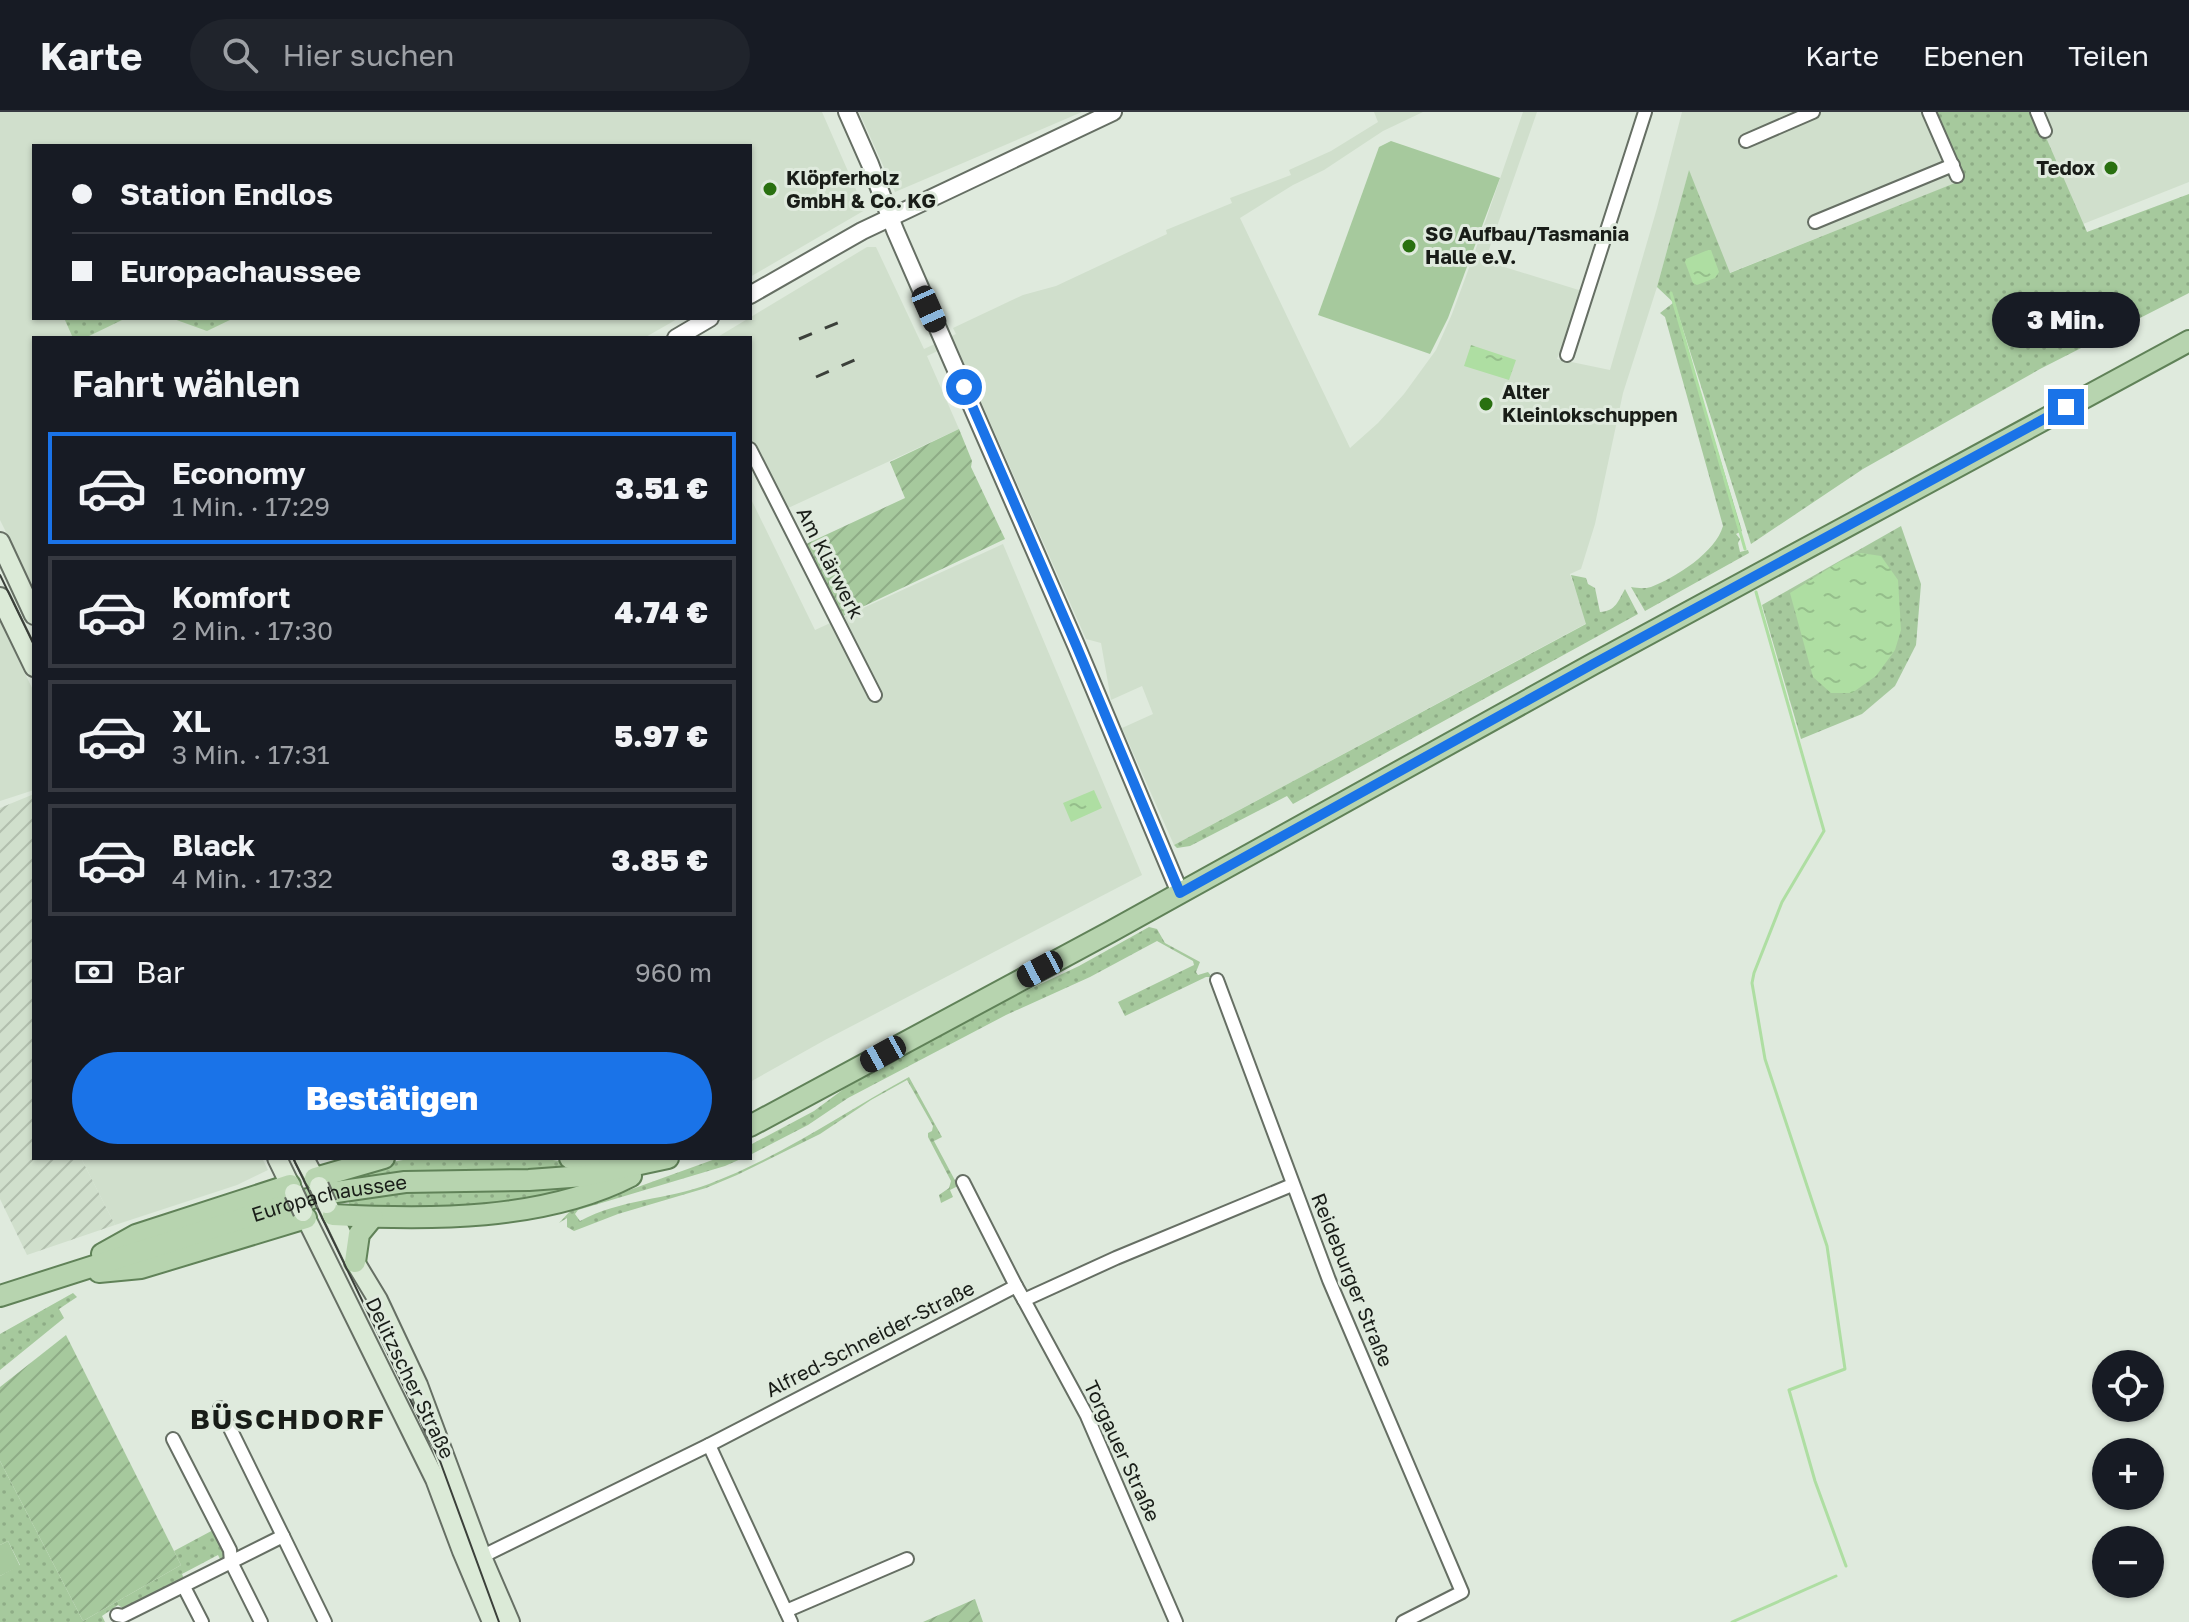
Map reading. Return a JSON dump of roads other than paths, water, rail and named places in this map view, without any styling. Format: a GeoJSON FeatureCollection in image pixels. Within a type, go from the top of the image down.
{"type":"FeatureCollection","features":[{"type":"Feature","properties":{"kind":"main road"},"geometry":{"type":"LineString","coordinates":[[752,1125],[1180,893],[1579,671],[2189,341]]}},
{"type":"Feature","properties":{"kind":"main road"},"geometry":{"type":"LineString","coordinates":[[0,542],[32,611]]}},
{"type":"Feature","properties":{"kind":"main road"},"geometry":{"type":"LineString","coordinates":[[0,597],[32,663]]}},
{"type":"Feature","properties":{"kind":"main road","name":"Delitzscher Straße"},"geometry":{"type":"LineString","coordinates":[[278,1160],[474,1560],[510,1622]]}},
{"type":"Feature","properties":{"kind":"main road","name":"Delitzscher Straße"},"geometry":{"type":"LineString","coordinates":[[305,1160],[418,1385],[492,1622]]}},
{"type":"Feature","properties":{"kind":"main road"},"geometry":{"type":"LineString","coordinates":[[75,1272],[136,1235],[317,1182],[378,1160]]}},
{"type":"Feature","properties":{"kind":"main road"},"geometry":{"type":"LineString","coordinates":[[590,1160],[646,1160]]}},
{"type":"Feature","properties":{"kind":"main road","name":"Europachaussee"},"geometry":{"type":"LineString","coordinates":[[0,1296],[285,1205],[336,1192],[405,1182],[559,1179],[616,1171],[659,1160]]}},
{"type":"Feature","properties":{"kind":"main road"},"geometry":{"type":"LineString","coordinates":[[75,1272],[141,1268],[330,1209],[373,1217],[472,1216],[541,1205],[595,1191],[661,1160]]}},
{"type":"Feature","properties":{"kind":"main road"},"geometry":{"type":"LineString","coordinates":[[355,1262],[359,1234],[373,1217]]}},
{"type":"Feature","properties":{"kind":"street"},"geometry":{"type":"LineString","coordinates":[[847,112],[1180,893]]}},
{"type":"Feature","properties":{"kind":"street"},"geometry":{"type":"LineString","coordinates":[[752,294],[862,231],[1113,112]]}},
{"type":"Feature","properties":{"kind":"street"},"geometry":{"type":"LineString","coordinates":[[1567,355],[1645,112]]}},
{"type":"Feature","properties":{"kind":"street"},"geometry":{"type":"LineString","coordinates":[[1746,141],[1813,112]]}},
{"type":"Feature","properties":{"kind":"street"},"geometry":{"type":"LineString","coordinates":[[1815,222],[1955,170],[1929,112]]}},
{"type":"Feature","properties":{"kind":"street"},"geometry":{"type":"LineString","coordinates":[[2037,112],[2045,131]]}},
{"type":"Feature","properties":{"kind":"street"},"geometry":{"type":"LineString","coordinates":[[687,335],[707,320]]}},
{"type":"Feature","properties":{"kind":"street","name":"Am Klärwerk"},"geometry":{"type":"LineString","coordinates":[[752,453],[875,695]]}},
{"type":"Feature","properties":{"kind":"street","name":"Reideburger Straße"},"geometry":{"type":"LineString","coordinates":[[1217,980],[1335,1295],[1462,1592],[1403,1622]]}},
{"type":"Feature","properties":{"kind":"street"},"geometry":{"type":"LineString","coordinates":[[963,1182],[1024,1300],[1292,1185]]}},
{"type":"Feature","properties":{"kind":"street","name":"Alfred-Schneider-Straße"},"geometry":{"type":"LineString","coordinates":[[474,1560],[709,1445],[1016,1286]]}},
{"type":"Feature","properties":{"kind":"street","name":"Torgauer Straße"},"geometry":{"type":"LineString","coordinates":[[1024,1300],[1087,1416],[1176,1622]]}},
{"type":"Feature","properties":{"kind":"street"},"geometry":{"type":"LineString","coordinates":[[220,1408],[325,1622]]}},
{"type":"Feature","properties":{"kind":"street"},"geometry":{"type":"LineString","coordinates":[[173,1439],[230,1550],[231,1562],[261,1622]]}},
{"type":"Feature","properties":{"kind":"street"},"geometry":{"type":"LineString","coordinates":[[709,1445],[788,1616],[907,1559]]}},
{"type":"Feature","properties":{"kind":"street"},"geometry":{"type":"LineString","coordinates":[[117,1615],[123,1616],[184,1587],[283,1536]]}},
{"type":"Feature","properties":{"kind":"street"},"geometry":{"type":"LineString","coordinates":[[184,1587],[202,1622]]}},
{"type":"Feature","properties":{"kind":"street"},"geometry":{"type":"LineString","coordinates":[[137,1609],[143,1622]]}},
{"type":"Feature","properties":{"kind":"water"},"geometry":{"type":"Polygon","coordinates":[[[1711,250],[1719,272],[1715,278],[1697,285],[1693,283],[1685,262],[1711,250]]]}},
{"type":"Feature","properties":{"kind":"water"},"geometry":{"type":"Polygon","coordinates":[[[1471,345],[1516,360],[1509,380],[1464,366],[1471,345]]]}},
{"type":"Feature","properties":{"kind":"water"},"geometry":{"type":"Polygon","coordinates":[[[1861,553],[1881,556],[1898,580],[1901,630],[1895,650],[1876,676],[1852,693],[1831,693],[1813,677],[1790,593],[1839,562],[1861,553]]]}},
{"type":"Feature","properties":{"kind":"water"},"geometry":{"type":"Polygon","coordinates":[[[1094,790],[1102,808],[1071,822],[1063,803],[1094,790]]]}},
{"type":"Feature","properties":{"kind":"waterway"},"geometry":{"type":"LineString","coordinates":[[1671,293],[1745,549]]}},
{"type":"Feature","properties":{"kind":"waterway"},"geometry":{"type":"LineString","coordinates":[[1756,592],[1824,831],[1782,902],[1752,983],[1765,1059],[1827,1246],[1845,1369],[1789,1390],[1815,1481],[1846,1566]]}},
{"type":"Feature","properties":{"kind":"waterway"},"geometry":{"type":"LineString","coordinates":[[1732,1622],[1836,1576]]}},
{"type":"Feature","properties":{"kind":"tram line"},"geometry":{"type":"LineString","coordinates":[[0,575],[32,641]]}},
{"type":"Feature","properties":{"kind":"tram line"},"geometry":{"type":"LineString","coordinates":[[294,1160],[440,1461],[499,1622]]}},
{"type":"Feature","properties":{"kind":"railway"},"geometry":{"type":"LineString","coordinates":[[799,339],[842,321]]}},
{"type":"Feature","properties":{"kind":"railway"},"geometry":{"type":"LineString","coordinates":[[816,377],[859,358]]}},
{"type":"Feature","properties":{"kind":"place","name":"Tedox"},"geometry":{"type":"Point","coordinates":[2111,168]}},
{"type":"Feature","properties":{"kind":"place","name":"Klöpferholz GmbH & Co. KG"},"geometry":{"type":"Point","coordinates":[770,189]}},
{"type":"Feature","properties":{"kind":"place","name":"SG Aufbau/Tasmania Halle e.V."},"geometry":{"type":"Point","coordinates":[1409,246]}},
{"type":"Feature","properties":{"kind":"place","name":"Alter Kleinlokschuppen"},"geometry":{"type":"Point","coordinates":[1486,404]}},
{"type":"Feature","properties":{"kind":"district","name":"BÜSCHDORF"},"geometry":{"type":"Point","coordinates":[288,1419]}}]}
